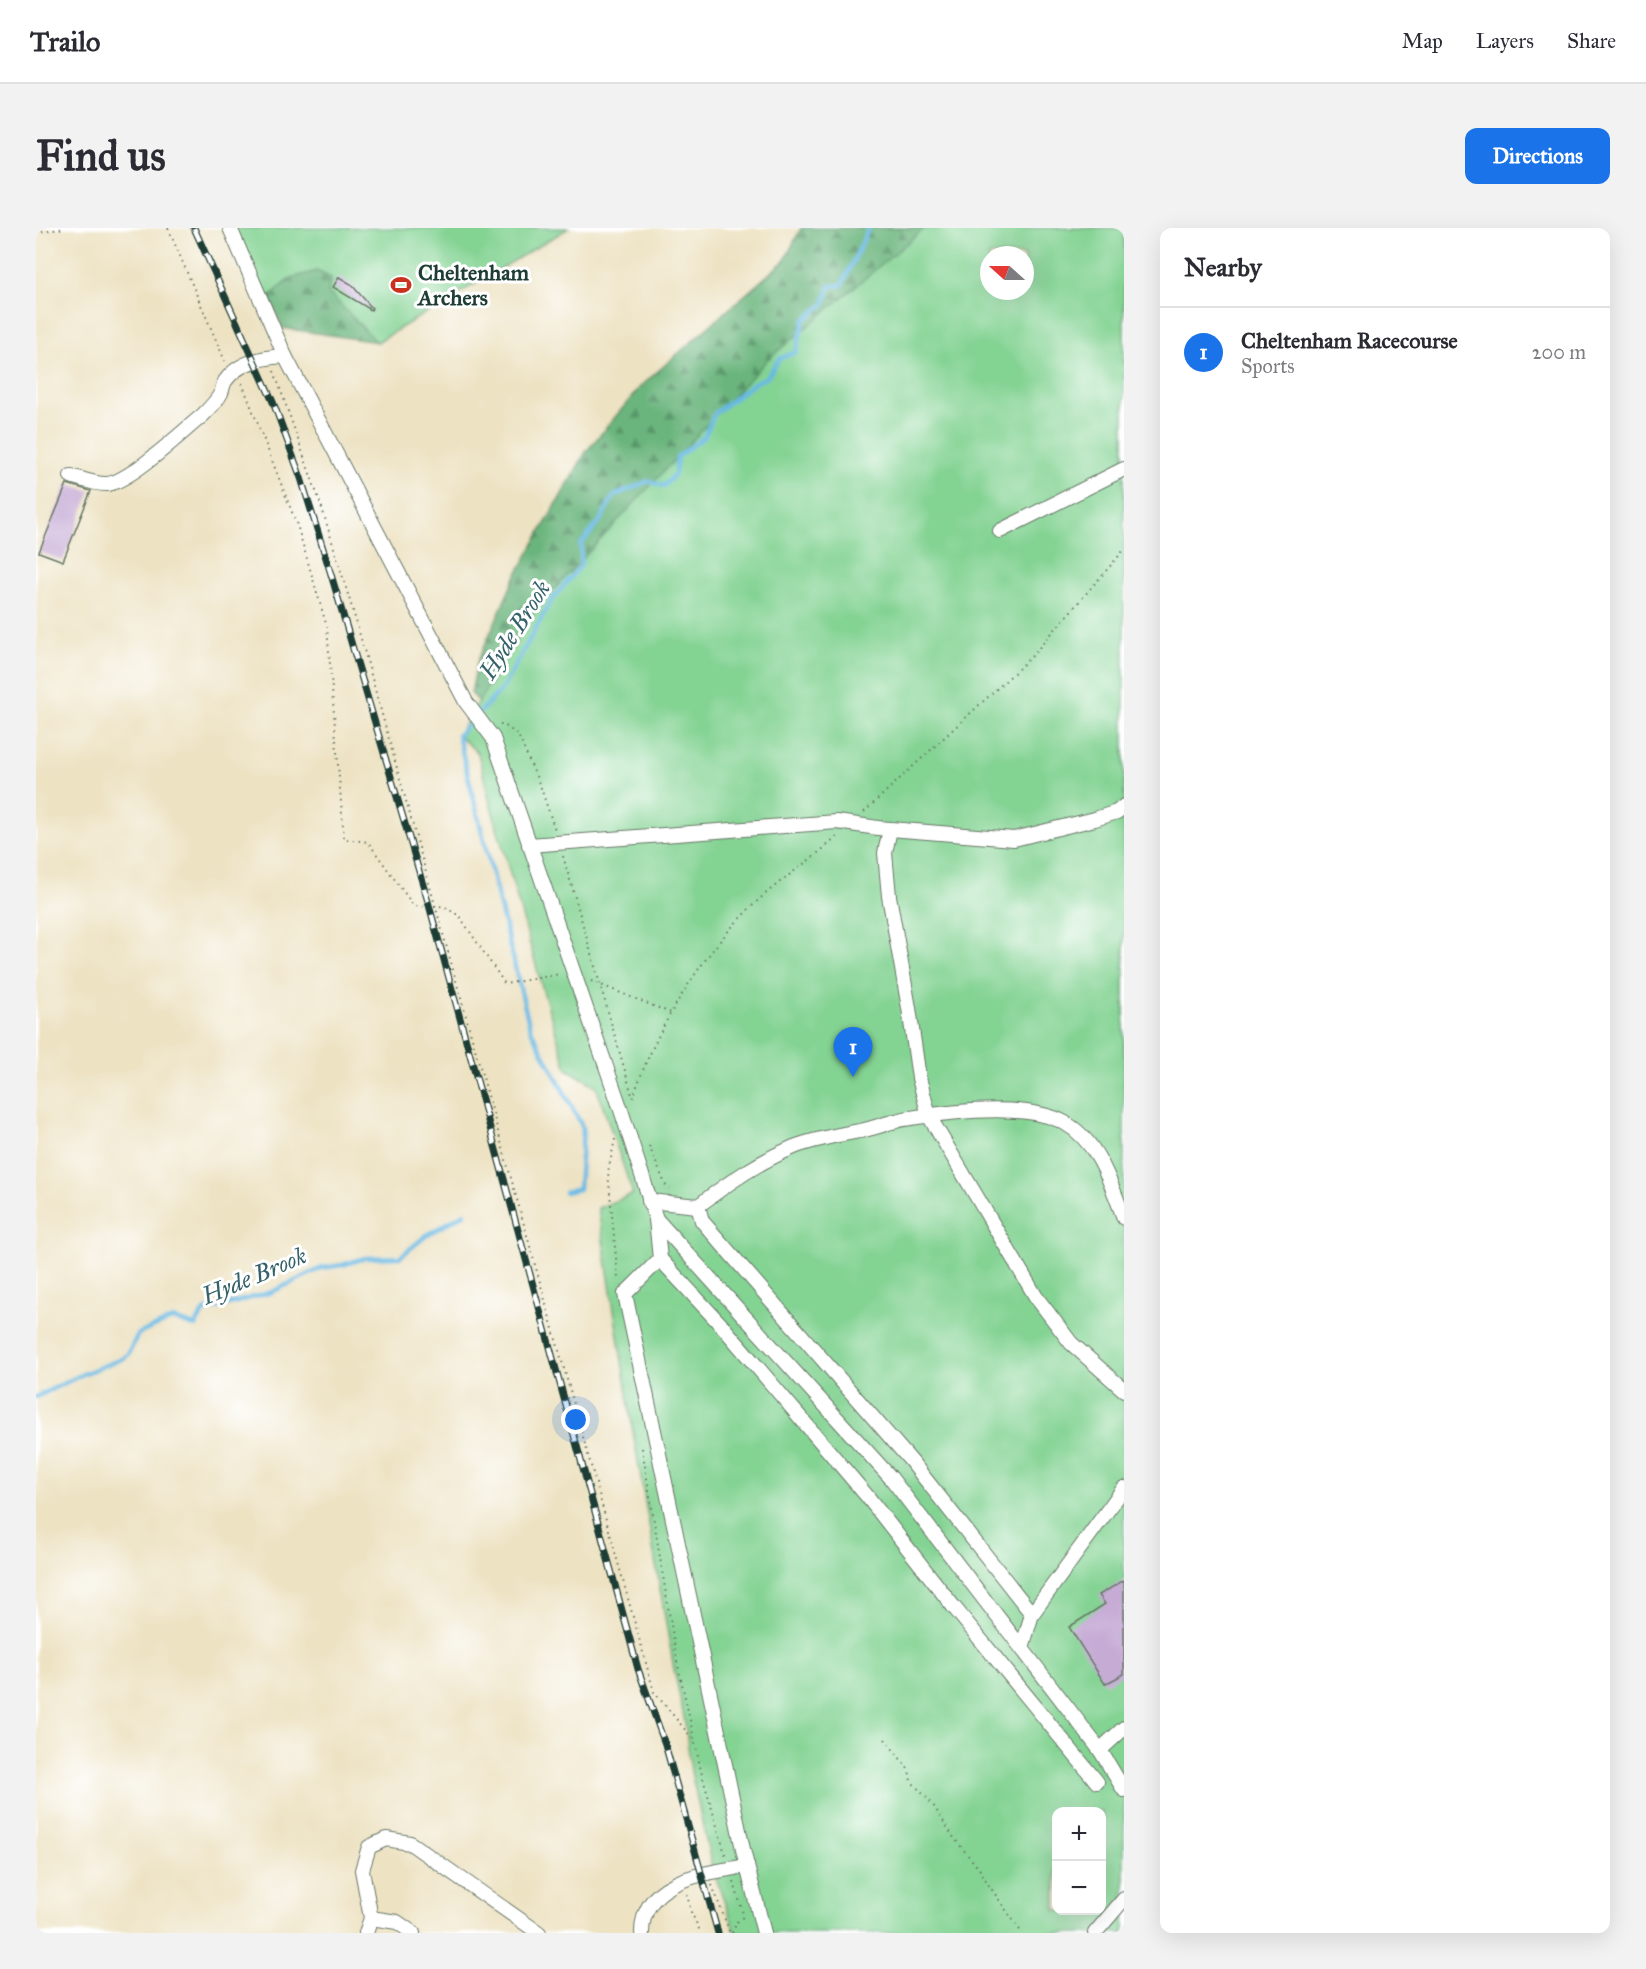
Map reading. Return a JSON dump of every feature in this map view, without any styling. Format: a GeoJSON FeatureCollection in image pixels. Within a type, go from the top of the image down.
{"type":"FeatureCollection","features":[{"type":"Feature","properties":{"kind":"lane"},"geometry":{"type":"LineString","coordinates":[[230,228],[278,356],[471,708],[493,738],[657,1219],[891,1478],[1100,1750],[1124,1790]]}},
{"type":"Feature","properties":{"kind":"lane"},"geometry":{"type":"LineString","coordinates":[[71,476],[104,484],[117,482],[213,405],[225,380],[233,373],[254,360],[278,356]]}},
{"type":"Feature","properties":{"kind":"lane"},"geometry":{"type":"LineString","coordinates":[[1000,531],[1124,469]]}},
{"type":"Feature","properties":{"kind":"lane"},"geometry":{"type":"LineString","coordinates":[[529,845],[837,822],[890,829],[1014,839],[1095,819],[1117,812],[1124,806]]}},
{"type":"Feature","properties":{"kind":"lane"},"geometry":{"type":"LineString","coordinates":[[890,829],[885,853],[889,896],[919,1078],[929,1116],[1036,1297],[1071,1343],[1124,1390]]}},
{"type":"Feature","properties":{"kind":"lane"},"geometry":{"type":"LineString","coordinates":[[649,1201],[698,1206],[753,1166],[795,1147],[903,1120],[1014,1110],[1065,1123],[1084,1138],[1096,1152],[1124,1218]]}},
{"type":"Feature","properties":{"kind":"lane"},"geometry":{"type":"LineString","coordinates":[[698,1206],[702,1221],[911,1461],[1032,1614]]}},
{"type":"Feature","properties":{"kind":"lane"},"geometry":{"type":"LineString","coordinates":[[657,1219],[660,1259],[724,1328],[867,1496],[959,1614],[1097,1782]]}},
{"type":"Feature","properties":{"kind":"lane"},"geometry":{"type":"LineString","coordinates":[[660,1259],[625,1294],[747,1866],[764,1933]]}},
{"type":"Feature","properties":{"kind":"lane"},"geometry":{"type":"LineString","coordinates":[[1022,1648],[1032,1614],[1124,1488]]}},
{"type":"Feature","properties":{"kind":"lane"},"geometry":{"type":"LineString","coordinates":[[1100,1750],[1124,1728]]}},
{"type":"Feature","properties":{"kind":"lane"},"geometry":{"type":"LineString","coordinates":[[366,1933],[371,1918],[362,1870],[369,1847],[386,1839],[410,1843],[539,1933]]}},
{"type":"Feature","properties":{"kind":"lane"},"geometry":{"type":"LineString","coordinates":[[642,1933],[643,1917],[654,1898],[674,1884],[747,1866]]}},
{"type":"Feature","properties":{"kind":"lane"},"geometry":{"type":"LineString","coordinates":[[1099,1932],[1124,1899]]}},
{"type":"Feature","properties":{"kind":"lane"},"geometry":{"type":"LineString","coordinates":[[371,1918],[397,1922],[413,1933]]}},
{"type":"Feature","properties":{"kind":"path"},"geometry":{"type":"LineString","coordinates":[[36,233],[64,228]]}},
{"type":"Feature","properties":{"kind":"path"},"geometry":{"type":"LineString","coordinates":[[168,228],[229,370],[239,376],[297,525],[327,627],[344,839],[368,842],[413,904],[419,908],[435,904],[458,914],[505,984],[558,973],[577,981],[584,978],[671,1013]]}},
{"type":"Feature","properties":{"kind":"path"},"geometry":{"type":"LineString","coordinates":[[278,356],[275,377],[321,505],[343,579],[654,1692],[694,1740],[724,1870],[746,1924]]}},
{"type":"Feature","properties":{"kind":"path"},"geometry":{"type":"LineString","coordinates":[[484,726],[504,725],[518,735],[541,788],[560,843],[633,1098]]}},
{"type":"Feature","properties":{"kind":"path"},"geometry":{"type":"LineString","coordinates":[[647,1143],[666,1186],[674,1191]]}},
{"type":"Feature","properties":{"kind":"path"},"geometry":{"type":"LineString","coordinates":[[885,1739],[909,1770],[911,1781],[933,1805],[1022,1933]]}},
{"type":"Feature","properties":{"kind":"path"},"geometry":{"type":"LineString","coordinates":[[724,1870],[720,1880],[711,1883],[731,1933]]}},
{"type":"Feature","properties":{"kind":"path"},"geometry":{"type":"LineString","coordinates":[[684,1880],[691,1912],[701,1933]]}},
{"type":"Feature","properties":{"kind":"path"},"geometry":{"type":"LineString","coordinates":[[731,1933],[737,1922],[744,1916]]}},
{"type":"Feature","properties":{"kind":"green space","name":"Cheltenham Archers"},"geometry":{"type":"Polygon","coordinates":[[[230,228],[569,228],[377,342],[328,292],[331,278],[317,271],[291,278],[263,302],[230,228]]]}},
{"type":"Feature","properties":{"kind":"green space"},"geometry":{"type":"Polygon","coordinates":[[[801,228],[949,228],[496,720],[471,693],[477,663],[515,577],[586,452],[641,386],[785,260],[801,228]]]}},
{"type":"Feature","properties":{"kind":"green space"},"geometry":{"type":"Polygon","coordinates":[[[925,228],[1124,228],[1124,1933],[736,1933],[712,1867],[691,1771],[685,1722],[634,1438],[598,1208],[633,1194],[596,1086],[567,1069],[489,799],[478,753],[458,735],[536,609],[766,361],[925,228]]]}},
{"type":"Feature","properties":{"kind":"green space"},"geometry":{"type":"Polygon","coordinates":[[[317,271],[331,278],[329,293],[377,342],[283,328],[269,297],[291,278],[317,271]]]}},
{"type":"Feature","properties":{"kind":"building"},"geometry":{"type":"Polygon","coordinates":[[[339,277],[351,284],[372,308],[371,310],[333,287],[339,277]]]}},
{"type":"Feature","properties":{"kind":"building"},"geometry":{"type":"Polygon","coordinates":[[[67,484],[91,491],[63,561],[39,552],[67,484]]]}},
{"type":"Feature","properties":{"kind":"building"},"geometry":{"type":"Polygon","coordinates":[[[1124,1580],[1124,1674],[1105,1684],[1069,1627],[1105,1604],[1099,1595],[1124,1580]]]}},
{"type":"Feature","properties":{"kind":"waterway","name":"Hyde Brook"},"geometry":{"type":"LineString","coordinates":[[565,1192],[579,1189],[583,1128],[530,1028],[458,735],[502,689],[551,601],[581,565],[581,544],[600,521],[614,496],[648,481],[664,486],[675,474],[677,457],[704,437],[715,413],[754,383],[767,377],[779,359],[796,352],[804,320],[824,304],[830,286],[842,285],[869,228]]}},
{"type":"Feature","properties":{"kind":"waterway","name":"Hyde Brook"},"geometry":{"type":"LineString","coordinates":[[36,1397],[83,1374],[124,1358],[138,1334],[173,1319],[195,1326],[204,1311],[272,1292],[322,1268],[365,1258],[400,1257],[427,1235],[465,1213]]}},
{"type":"Feature","properties":{"kind":"railway"},"geometry":{"type":"LineString","coordinates":[[194,228],[273,402],[301,478],[330,571],[429,905],[638,1669],[665,1744],[718,1933]]}},
{"type":"Feature","properties":{"kind":"place","name":"Cheltenham Archers"},"geometry":{"type":"Point","coordinates":[401,285]}},
{"type":"Feature","properties":{"kind":"place","name":"Cheltenham Racecourse"},"geometry":{"type":"Point","coordinates":[853,1077]}}]}
